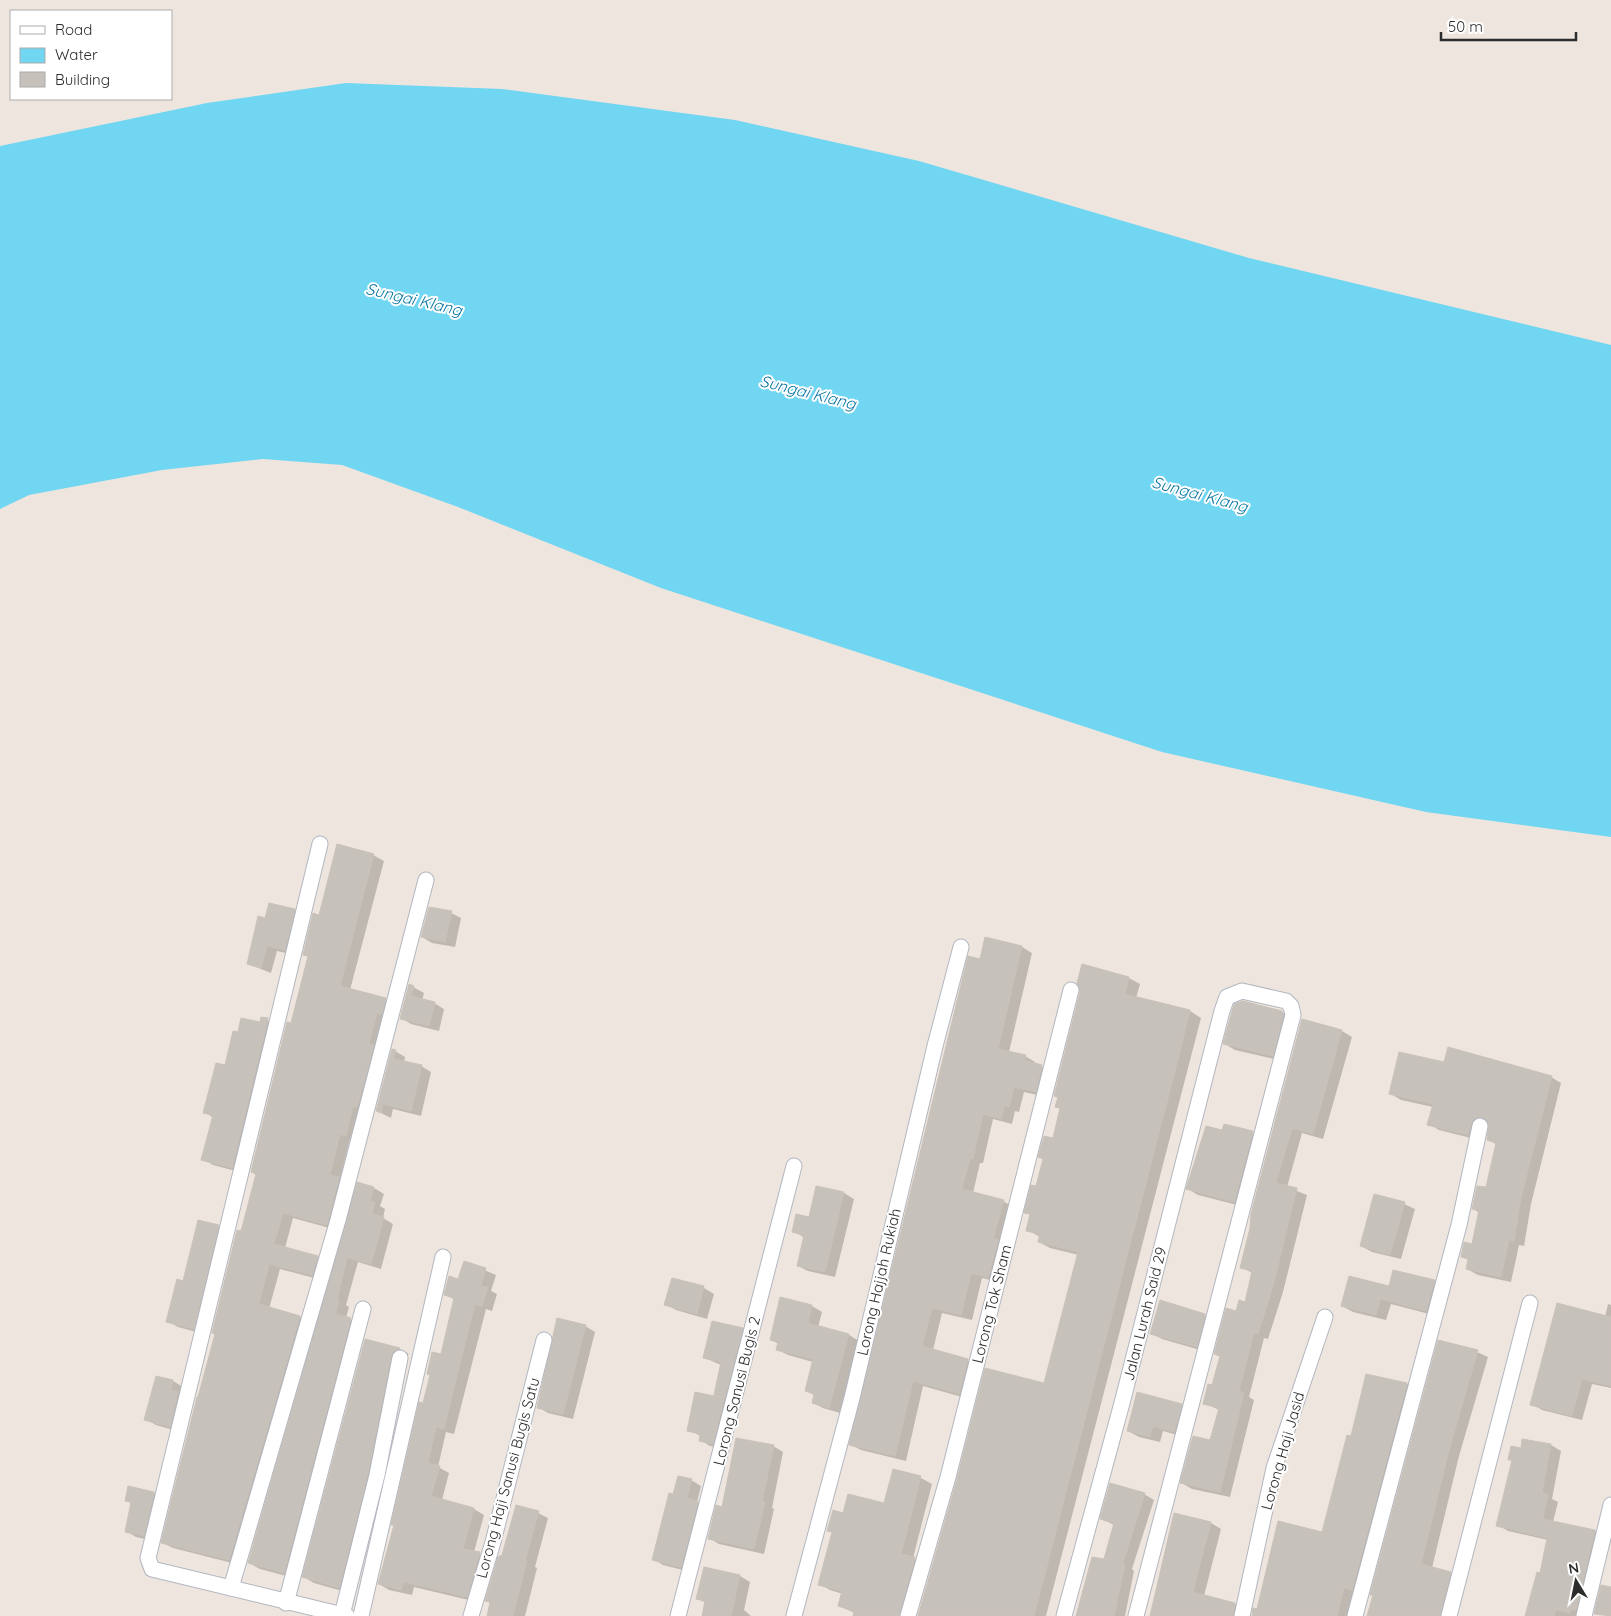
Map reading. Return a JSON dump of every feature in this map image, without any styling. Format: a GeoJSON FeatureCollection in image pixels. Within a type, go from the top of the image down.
{"type":"FeatureCollection","features":[{"type":"Feature","properties":{"kind":"street"},"geometry":{"type":"LineString","coordinates":[[320,844],[148,1558],[152,1569],[286,1603],[344,1615],[377,1475],[400,1358]]}},
{"type":"Feature","properties":{"kind":"street"},"geometry":{"type":"LineString","coordinates":[[231,1588],[338,1220],[426,880]]}},
{"type":"Feature","properties":{"kind":"street","name":"Lorong Hajjah Rukiah"},"geometry":{"type":"LineString","coordinates":[[794,1616],[852,1398],[932,1056],[961,947]]}},
{"type":"Feature","properties":{"kind":"street","name":"Lorong Tok Sham"},"geometry":{"type":"LineString","coordinates":[[908,1616],[948,1477],[1071,990]]}},
{"type":"Feature","properties":{"kind":"street","name":"Jalan Lurah Said 29"},"geometry":{"type":"LineString","coordinates":[[1064,1616],[1122,1403],[1222,1011],[1227,997],[1242,990],[1286,1001],[1291,1006],[1293,1015],[1136,1616]]}},
{"type":"Feature","properties":{"kind":"street"},"geometry":{"type":"LineString","coordinates":[[1355,1616],[1458,1225],[1480,1126]]}},
{"type":"Feature","properties":{"kind":"street","name":"Lorong Sanusi Bugis 2"},"geometry":{"type":"LineString","coordinates":[[678,1616],[794,1166]]}},
{"type":"Feature","properties":{"kind":"street"},"geometry":{"type":"LineString","coordinates":[[361,1616],[442,1257]]}},
{"type":"Feature","properties":{"kind":"street"},"geometry":{"type":"LineString","coordinates":[[1449,1616],[1530,1303]]}},
{"type":"Feature","properties":{"kind":"street"},"geometry":{"type":"LineString","coordinates":[[286,1603],[363,1309]]}},
{"type":"Feature","properties":{"kind":"street","name":"Lorong Haji Jasid"},"geometry":{"type":"LineString","coordinates":[[1242,1616],[1274,1468],[1324,1317]]}},
{"type":"Feature","properties":{"kind":"street","name":"Lorong Haji Sanusi Bugis Satu"},"geometry":{"type":"LineString","coordinates":[[471,1616],[493,1542],[544,1340]]}},
{"type":"Feature","properties":{"kind":"street"},"geometry":{"type":"LineString","coordinates":[[1584,1616],[1611,1504]]}},
{"type":"Feature","properties":{"kind":"water","name":"Sungai Klang"},"geometry":{"type":"Polygon","coordinates":[[[346,83],[502,89],[735,120],[919,161],[1249,258],[1611,345],[1611,837],[1426,812],[1162,752],[661,588],[458,507],[342,465],[263,459],[162,470],[29,495],[0,509],[0,146],[207,103],[346,83]]]}},
{"type":"Feature","properties":{"kind":"building"},"geometry":{"type":"Polygon","coordinates":[[[337,844],[374,854],[340,986],[386,998],[382,1014],[377,1013],[369,1044],[374,1045],[357,1107],[353,1106],[346,1136],[340,1134],[330,1175],[339,1177],[327,1225],[283,1213],[274,1244],[318,1256],[312,1275],[269,1264],[259,1304],[300,1316],[229,1560],[161,1543],[197,1397],[215,1334],[212,1333],[237,1230],[241,1231],[256,1174],[251,1172],[287,1022],[291,1023],[308,956],[303,955],[313,913],[319,915],[337,844]]]}},
{"type":"Feature","properties":{"kind":"building"},"geometry":{"type":"Polygon","coordinates":[[[269,903],[295,909],[285,950],[267,946],[261,968],[247,964],[258,916],[265,918],[269,903]]]}},
{"type":"Feature","properties":{"kind":"building"},"geometry":{"type":"Polygon","coordinates":[[[429,907],[452,911],[445,942],[421,937],[429,907]]]}},
{"type":"Feature","properties":{"kind":"building"},"geometry":{"type":"Polygon","coordinates":[[[985,937],[1022,946],[998,1049],[1026,1055],[1024,1060],[1042,1065],[1036,1092],[1014,1087],[1009,1107],[1004,1106],[1001,1119],[983,1114],[973,1159],[970,1158],[962,1189],[1004,1200],[993,1239],[998,1240],[988,1277],[971,1273],[961,1315],[932,1308],[922,1346],[968,1359],[959,1394],[913,1381],[895,1456],[849,1445],[968,956],[980,959],[985,937]]]}},
{"type":"Feature","properties":{"kind":"building"},"geometry":{"type":"Polygon","coordinates":[[[1082,964],[1129,977],[1125,994],[1190,1010],[1177,1063],[1034,1616],[918,1616],[957,1479],[985,1368],[1044,1383],[1078,1252],[1038,1242],[1040,1234],[1026,1231],[1030,1214],[1024,1213],[1031,1185],[1036,1186],[1043,1159],[1038,1157],[1044,1136],[1053,1138],[1060,1108],[1055,1107],[1058,1097],[1054,1096],[1080,992],[1077,983],[1082,964]]]}},
{"type":"Feature","properties":{"kind":"building"},"geometry":{"type":"Polygon","coordinates":[[[409,984],[414,986],[411,996],[435,1002],[429,1026],[400,1019],[409,984]]]}},
{"type":"Feature","properties":{"kind":"building"},"geometry":{"type":"Polygon","coordinates":[[[1243,1001],[1282,1011],[1283,1015],[1273,1056],[1223,1044],[1234,1004],[1243,1001]]]}},
{"type":"Feature","properties":{"kind":"building"},"geometry":{"type":"Polygon","coordinates":[[[261,1017],[268,1018],[232,1168],[201,1160],[213,1115],[203,1113],[216,1063],[225,1065],[233,1031],[238,1032],[241,1018],[260,1022],[261,1017]]]}},
{"type":"Feature","properties":{"kind":"building"},"geometry":{"type":"Polygon","coordinates":[[[1302,1019],[1342,1030],[1313,1134],[1292,1128],[1276,1183],[1297,1188],[1273,1286],[1258,1334],[1254,1333],[1239,1391],[1244,1393],[1220,1492],[1180,1483],[1193,1436],[1210,1440],[1219,1408],[1203,1404],[1208,1384],[1212,1385],[1220,1356],[1214,1354],[1226,1308],[1236,1311],[1239,1300],[1245,1302],[1252,1271],[1240,1268],[1250,1228],[1251,1214],[1302,1019]]]}},
{"type":"Feature","properties":{"kind":"building"},"geometry":{"type":"Polygon","coordinates":[[[1448,1047],[1552,1076],[1521,1197],[1514,1241],[1509,1240],[1501,1277],[1466,1269],[1468,1259],[1461,1257],[1464,1242],[1472,1244],[1479,1210],[1472,1209],[1477,1186],[1486,1187],[1496,1143],[1487,1140],[1489,1123],[1482,1117],[1477,1117],[1471,1124],[1468,1135],[1427,1125],[1433,1104],[1389,1094],[1399,1052],[1444,1062],[1448,1047]]]}},
{"type":"Feature","properties":{"kind":"building"},"geometry":{"type":"Polygon","coordinates":[[[392,1049],[396,1050],[394,1059],[422,1065],[411,1111],[383,1104],[381,1113],[376,1111],[392,1049]]]}},
{"type":"Feature","properties":{"kind":"building"},"geometry":{"type":"Polygon","coordinates":[[[1224,1124],[1253,1131],[1234,1202],[1186,1189],[1206,1126],[1222,1130],[1224,1124]]]}},
{"type":"Feature","properties":{"kind":"building"},"geometry":{"type":"Polygon","coordinates":[[[357,1182],[374,1187],[370,1201],[375,1202],[372,1214],[384,1217],[371,1264],[347,1258],[337,1299],[339,1300],[336,1314],[351,1318],[284,1573],[248,1563],[357,1182]]]}},
{"type":"Feature","properties":{"kind":"building"},"geometry":{"type":"Polygon","coordinates":[[[816,1186],[844,1192],[825,1272],[797,1266],[804,1235],[792,1232],[796,1214],[809,1217],[816,1186]]]}},
{"type":"Feature","properties":{"kind":"building"},"geometry":{"type":"Polygon","coordinates":[[[1374,1194],[1405,1202],[1390,1255],[1360,1246],[1374,1194]]]}},
{"type":"Feature","properties":{"kind":"building"},"geometry":{"type":"Polygon","coordinates":[[[198,1220],[219,1225],[194,1329],[166,1322],[177,1279],[183,1281],[198,1220]]]}},
{"type":"Feature","properties":{"kind":"building"},"geometry":{"type":"Polygon","coordinates":[[[464,1261],[486,1268],[481,1286],[488,1287],[482,1306],[475,1304],[444,1429],[436,1427],[428,1463],[440,1466],[431,1496],[474,1508],[463,1549],[480,1552],[467,1597],[404,1582],[401,1590],[378,1584],[394,1525],[391,1525],[419,1402],[423,1403],[430,1375],[427,1374],[432,1352],[441,1354],[454,1298],[444,1295],[445,1291],[449,1276],[458,1279],[464,1261]]]}},
{"type":"Feature","properties":{"kind":"building"},"geometry":{"type":"Polygon","coordinates":[[[1393,1270],[1435,1280],[1426,1311],[1380,1299],[1376,1315],[1341,1306],[1349,1276],[1389,1286],[1393,1270]]]}},
{"type":"Feature","properties":{"kind":"building"},"geometry":{"type":"Polygon","coordinates":[[[672,1278],[704,1286],[697,1314],[664,1305],[672,1278]]]}},
{"type":"Feature","properties":{"kind":"building"},"geometry":{"type":"Polygon","coordinates":[[[780,1297],[812,1305],[808,1323],[849,1334],[829,1408],[812,1403],[814,1394],[805,1391],[813,1359],[776,1350],[778,1342],[770,1340],[780,1297]]]}},
{"type":"Feature","properties":{"kind":"building"},"geometry":{"type":"Polygon","coordinates":[[[1160,1300],[1205,1314],[1197,1347],[1150,1334],[1160,1300]]]}},
{"type":"Feature","properties":{"kind":"building"},"geometry":{"type":"Polygon","coordinates":[[[1557,1303],[1611,1317],[1611,1386],[1582,1379],[1572,1416],[1530,1405],[1557,1303]]]}},
{"type":"Feature","properties":{"kind":"building"},"geometry":{"type":"Polygon","coordinates":[[[557,1318],[586,1325],[563,1414],[537,1408],[557,1318]]]}},
{"type":"Feature","properties":{"kind":"building"},"geometry":{"type":"Polygon","coordinates":[[[712,1321],[743,1328],[725,1398],[714,1395],[721,1362],[703,1358],[712,1321]]]}},
{"type":"Feature","properties":{"kind":"building"},"geometry":{"type":"Polygon","coordinates":[[[365,1339],[400,1348],[393,1352],[391,1356],[368,1473],[339,1588],[302,1577],[365,1339]]]}},
{"type":"Feature","properties":{"kind":"building"},"geometry":{"type":"Polygon","coordinates":[[[1438,1340],[1478,1350],[1449,1450],[1421,1564],[1451,1572],[1440,1616],[1367,1616],[1373,1595],[1370,1595],[1438,1340]]]}},
{"type":"Feature","properties":{"kind":"building"},"geometry":{"type":"Polygon","coordinates":[[[1366,1374],[1407,1383],[1352,1590],[1344,1588],[1337,1616],[1252,1616],[1253,1608],[1257,1609],[1278,1521],[1322,1532],[1347,1435],[1351,1436],[1366,1374]]]}},
{"type":"Feature","properties":{"kind":"building"},"geometry":{"type":"Polygon","coordinates":[[[156,1376],[173,1380],[171,1390],[178,1392],[170,1427],[144,1420],[156,1376]]]}},
{"type":"Feature","properties":{"kind":"building"},"geometry":{"type":"Polygon","coordinates":[[[695,1392],[724,1398],[713,1444],[699,1441],[700,1434],[687,1431],[695,1392]]]}},
{"type":"Feature","properties":{"kind":"building"},"geometry":{"type":"Polygon","coordinates":[[[1137,1392],[1182,1404],[1174,1432],[1153,1426],[1150,1437],[1127,1431],[1137,1392]]]}},
{"type":"Feature","properties":{"kind":"building"},"geometry":{"type":"Polygon","coordinates":[[[736,1438],[774,1445],[762,1502],[765,1502],[754,1549],[708,1539],[716,1505],[722,1507],[736,1438]]]}},
{"type":"Feature","properties":{"kind":"building"},"geometry":{"type":"Polygon","coordinates":[[[1522,1439],[1551,1444],[1542,1493],[1548,1495],[1543,1519],[1595,1530],[1576,1610],[1571,1609],[1570,1613],[1556,1610],[1554,1616],[1525,1616],[1537,1572],[1540,1573],[1547,1538],[1496,1526],[1512,1460],[1508,1460],[1511,1446],[1521,1448],[1522,1439]]]}},
{"type":"Feature","properties":{"kind":"building"},"geometry":{"type":"Polygon","coordinates":[[[893,1469],[921,1476],[901,1554],[915,1557],[899,1616],[853,1616],[854,1611],[838,1606],[842,1591],[818,1585],[832,1532],[827,1531],[833,1510],[843,1513],[848,1494],[884,1503],[893,1469]]]}},
{"type":"Feature","properties":{"kind":"building"},"geometry":{"type":"Polygon","coordinates":[[[678,1476],[692,1479],[687,1498],[698,1501],[681,1567],[652,1560],[669,1493],[673,1494],[678,1476]]]}},
{"type":"Feature","properties":{"kind":"building"},"geometry":{"type":"Polygon","coordinates":[[[1110,1483],[1145,1493],[1123,1563],[1125,1564],[1114,1616],[1076,1616],[1092,1557],[1104,1559],[1114,1523],[1100,1519],[1110,1483]]]}},
{"type":"Feature","properties":{"kind":"building"},"geometry":{"type":"Polygon","coordinates":[[[128,1486],[154,1492],[144,1536],[125,1532],[131,1502],[125,1501],[128,1486]]]}},
{"type":"Feature","properties":{"kind":"building"},"geometry":{"type":"Polygon","coordinates":[[[516,1505],[539,1511],[525,1561],[527,1561],[513,1616],[487,1616],[490,1602],[485,1601],[498,1557],[502,1555],[516,1505]]]}},
{"type":"Feature","properties":{"kind":"building"},"geometry":{"type":"Polygon","coordinates":[[[1174,1513],[1211,1522],[1193,1592],[1235,1603],[1233,1616],[1150,1616],[1174,1513]]]}},
{"type":"Feature","properties":{"kind":"building"},"geometry":{"type":"Polygon","coordinates":[[[704,1567],[740,1575],[731,1616],[702,1616],[705,1601],[696,1599],[704,1567]]]}},
{"type":"Feature","properties":{"kind":"building"},"geometry":{"type":"Polygon","coordinates":[[[1601,1585],[1611,1587],[1611,1616],[1594,1614],[1601,1585]]]}}]}
